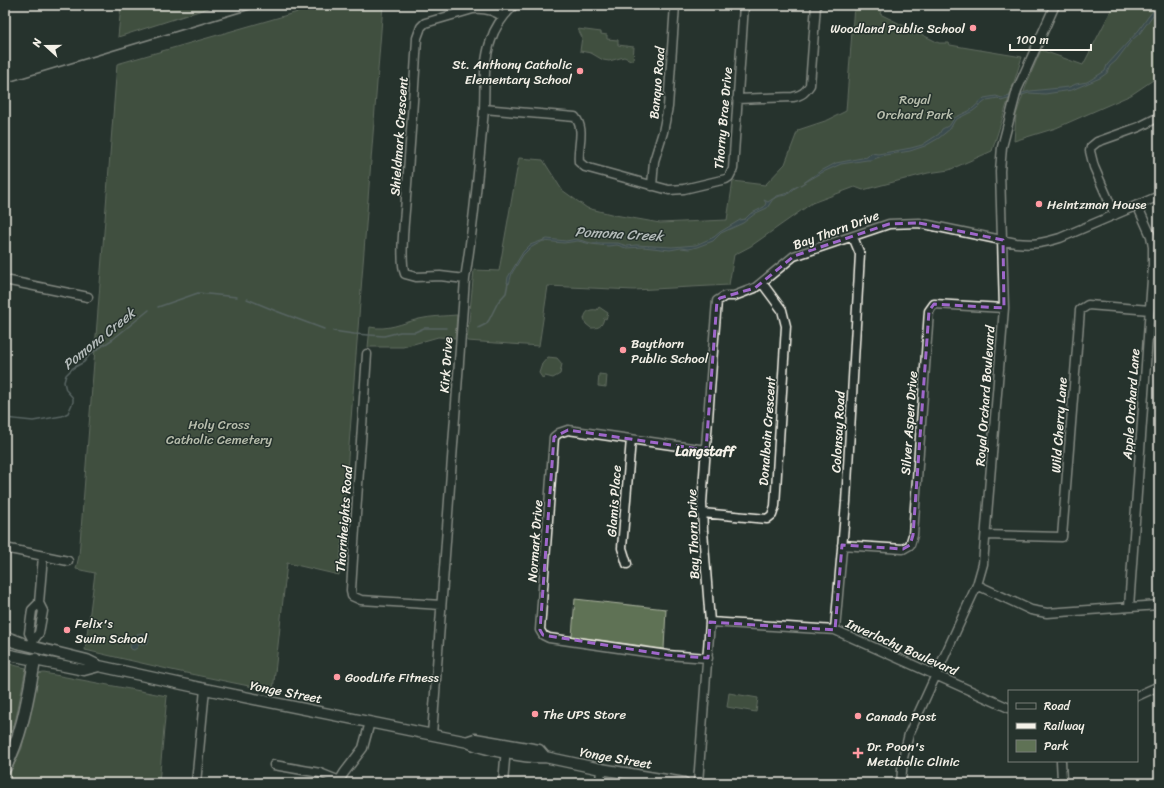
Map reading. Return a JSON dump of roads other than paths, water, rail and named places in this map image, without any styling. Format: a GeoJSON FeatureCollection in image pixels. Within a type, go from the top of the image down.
{"type":"FeatureCollection","features":[{"type":"Feature","properties":{"kind":"highway"},"geometry":{"type":"LineString","coordinates":[[5,639],[21,643]]}},
{"type":"Feature","properties":{"kind":"highway"},"geometry":{"type":"LineString","coordinates":[[5,768],[11,756],[24,718],[35,659]]}},
{"type":"Feature","properties":{"kind":"main road","name":"Yonge Street"},"geometry":{"type":"LineString","coordinates":[[21,643],[34,644],[87,660],[99,666],[204,689],[468,742],[475,739],[506,748],[539,750],[545,757],[601,769],[684,783]]}},
{"type":"Feature","properties":{"kind":"main road"},"geometry":{"type":"LineString","coordinates":[[34,644],[35,659]]}},
{"type":"Feature","properties":{"kind":"main road","name":"Yonge Street"},"geometry":{"type":"LineString","coordinates":[[5,654],[84,670],[99,666]]}},
{"type":"Feature","properties":{"kind":"street","name":"Kirk Drive"},"geometry":{"type":"LineString","coordinates":[[432,735],[465,278],[471,240],[484,109],[487,55],[494,32],[503,17],[514,5]]}},
{"type":"Feature","properties":{"kind":"street","name":"Banquo Road"},"geometry":{"type":"LineString","coordinates":[[652,186],[654,161],[663,132],[668,107],[675,5]]}},
{"type":"Feature","properties":{"kind":"street","name":"Thorny Brae Drive"},"geometry":{"type":"LineString","coordinates":[[484,109],[575,117],[580,123],[581,127],[579,157],[581,164],[585,167],[669,190],[684,189],[726,179],[729,177],[733,169],[744,5]]}},
{"type":"Feature","properties":{"kind":"street"},"geometry":{"type":"LineString","coordinates":[[737,99],[793,97],[806,92],[810,85],[816,5]]}},
{"type":"Feature","properties":{"kind":"street","name":"Royal Orchard Boulevard"},"geometry":{"type":"LineString","coordinates":[[901,783],[903,758],[909,734],[977,585],[983,564],[1004,308],[1000,171],[1002,147],[1017,90],[1055,5]]}},
{"type":"Feature","properties":{"kind":"street","name":"Shieldmark Crescent"},"geometry":{"type":"LineString","coordinates":[[465,278],[440,276],[416,277],[405,274],[403,270],[405,216],[417,38],[420,27],[425,23],[473,9],[495,11],[503,17]]}},
{"type":"Feature","properties":{"kind":"street"},"geometry":{"type":"LineString","coordinates":[[1115,215],[1094,167],[1090,151],[1091,147],[1097,142],[1140,128],[1159,117]]}},
{"type":"Feature","properties":{"kind":"street","name":"Bay Thorn Drive"},"geometry":{"type":"LineString","coordinates":[[698,783],[710,622],[702,513],[717,301],[725,296],[734,296],[755,288],[794,256],[889,224],[914,223],[1031,245],[1044,243],[1159,196]]}},
{"type":"Feature","properties":{"kind":"street","name":"Apple Orchard Lane"},"geometry":{"type":"LineString","coordinates":[[1129,607],[1153,247],[1137,205]]}},
{"type":"Feature","properties":{"kind":"street","name":"Colonsay Road"},"geometry":{"type":"LineString","coordinates":[[835,630],[842,546],[860,254],[853,237]]}},
{"type":"Feature","properties":{"kind":"street"},"geometry":{"type":"LineString","coordinates":[[5,280],[88,297]]}},
{"type":"Feature","properties":{"kind":"street","name":"Donalbain Crescent"},"geometry":{"type":"LineString","coordinates":[[702,513],[768,519],[772,515],[775,506],[786,326],[782,310],[762,283]]}},
{"type":"Feature","properties":{"kind":"street","name":"Silver Aspen Drive"},"geometry":{"type":"LineString","coordinates":[[842,546],[903,549],[910,545],[913,535],[929,311],[934,304],[1004,308]]}},
{"type":"Feature","properties":{"kind":"street","name":"Wild Cherry Lane"},"geometry":{"type":"LineString","coordinates":[[986,535],[1062,537],[1080,310],[1088,305],[1150,310]]}},
{"type":"Feature","properties":{"kind":"street","name":"Thornheights Road"},"geometry":{"type":"LineString","coordinates":[[367,354],[351,590],[352,596],[362,600],[441,605]]}},
{"type":"Feature","properties":{"kind":"street","name":"Normark Drive"},"geometry":{"type":"LineString","coordinates":[[706,450],[568,430],[558,433],[554,437],[540,630],[543,635],[549,638],[667,655],[708,658]]}},
{"type":"Feature","properties":{"kind":"street","name":"Glamis Place"},"geometry":{"type":"LineString","coordinates":[[628,564],[622,548],[631,439]]}},
{"type":"Feature","properties":{"kind":"street"},"geometry":{"type":"LineString","coordinates":[[5,548],[68,561]]}},
{"type":"Feature","properties":{"kind":"street"},"geometry":{"type":"LineString","coordinates":[[34,644],[39,633],[43,611],[38,603],[43,556]]}},
{"type":"Feature","properties":{"kind":"street"},"geometry":{"type":"LineString","coordinates":[[977,585],[1031,610],[1047,613],[1159,605]]}},
{"type":"Feature","properties":{"kind":"street","name":"Inverlochy Boulevard"},"geometry":{"type":"LineString","coordinates":[[710,622],[835,630],[1008,708]]}},
{"type":"Feature","properties":{"kind":"street"},"geometry":{"type":"LineString","coordinates":[[196,783],[204,689]]}},
{"type":"Feature","properties":{"kind":"street"},"geometry":{"type":"LineString","coordinates":[[1138,696],[1157,690]]}},
{"type":"Feature","properties":{"kind":"street"},"geometry":{"type":"LineString","coordinates":[[274,765],[320,773],[339,782],[362,748],[370,722]]}},
{"type":"Feature","properties":{"kind":"street"},"geometry":{"type":"LineString","coordinates":[[503,783],[506,748]]}},
{"type":"Feature","properties":{"kind":"street"},"geometry":{"type":"LineString","coordinates":[[1061,762],[1062,780]]}},
{"type":"Feature","properties":{"kind":"street"},"geometry":{"type":"LineString","coordinates":[[600,783],[601,769]]}},
{"type":"Feature","properties":{"kind":"water"},"geometry":{"type":"Polygon","coordinates":[[[1158,5],[1159,9],[1140,33],[1131,41],[1116,61],[1110,66],[1107,73],[1100,78],[1072,90],[1045,94],[1029,93],[1001,101],[998,98],[987,100],[973,111],[955,120],[950,129],[939,138],[925,146],[910,151],[885,155],[871,160],[841,164],[802,184],[819,172],[836,163],[867,157],[871,153],[878,154],[922,145],[939,134],[942,129],[950,125],[954,118],[971,110],[984,98],[996,96],[1002,98],[1030,91],[1069,87],[1087,82],[1105,71],[1107,65],[1139,30],[1158,5]]]}},
{"type":"Feature","properties":{"kind":"water"},"geometry":{"type":"Polygon","coordinates":[[[802,184],[787,195],[773,199],[767,208],[756,213],[743,223],[721,233],[713,241],[689,249],[681,248],[670,250],[643,247],[626,248],[617,245],[608,246],[578,241],[564,243],[543,241],[530,248],[523,255],[512,273],[509,284],[507,283],[508,277],[523,252],[530,245],[541,241],[547,239],[566,241],[576,239],[591,243],[618,243],[627,246],[672,247],[696,245],[714,237],[740,220],[745,219],[750,214],[764,207],[766,203],[764,200],[768,202],[777,196],[788,193],[792,189],[802,184]]]}},
{"type":"Feature","properties":{"kind":"water"},"geometry":{"type":"Polygon","coordinates":[[[143,633],[148,637],[149,640],[147,644],[139,644],[134,650],[131,649],[130,646],[138,634],[143,633]]]}},
{"type":"Feature","properties":{"kind":"waterway","name":"Pomona Creek"},"geometry":{"type":"LineString","coordinates":[[478,328],[486,324],[489,320],[498,302],[506,293],[508,283]]}},
{"type":"Feature","properties":{"kind":"waterway","name":"Pomona Creek"},"geometry":{"type":"LineString","coordinates":[[158,307],[198,293],[237,297]]}},
{"type":"Feature","properties":{"kind":"waterway","name":"Pomona Creek"},"geometry":{"type":"LineString","coordinates":[[247,299],[324,329]]}},
{"type":"Feature","properties":{"kind":"waterway","name":"Pomona Creek"},"geometry":{"type":"LineString","coordinates":[[5,418],[33,421],[62,416],[68,413],[73,402],[73,398],[66,390],[64,382],[66,375],[73,368],[84,362],[90,354],[113,339],[149,310]]}},
{"type":"Feature","properties":{"kind":"waterway","name":"Pomona Creek"},"geometry":{"type":"LineString","coordinates":[[333,331],[384,336],[400,332],[415,332],[424,328],[446,328]]}},
{"type":"Feature","properties":{"kind":"railway"},"geometry":{"type":"LineString","coordinates":[[5,83],[264,5]]}},
{"type":"Feature","properties":{"kind":"place","name":"Woodland Public School"},"geometry":{"type":"Point","coordinates":[973,28]}},
{"type":"Feature","properties":{"kind":"place","name":"St. Anthony Catholic Elementary School"},"geometry":{"type":"Point","coordinates":[580,71]}},
{"type":"Feature","properties":{"kind":"place","name":"Heintzman House"},"geometry":{"type":"Point","coordinates":[1039,204]}},
{"type":"Feature","properties":{"kind":"place","name":"Baythorn Public School"},"geometry":{"type":"Point","coordinates":[623,350]}},
{"type":"Feature","properties":{"kind":"place","name":"Felix's Swim School"},"geometry":{"type":"Point","coordinates":[67,630]}},
{"type":"Feature","properties":{"kind":"place","name":"GoodLife Fitness"},"geometry":{"type":"Point","coordinates":[337,677]}},
{"type":"Feature","properties":{"kind":"place","name":"The UPS Store"},"geometry":{"type":"Point","coordinates":[535,714]}},
{"type":"Feature","properties":{"kind":"place","name":"Canada Post"},"geometry":{"type":"Point","coordinates":[858,716]}},
{"type":"Feature","properties":{"kind":"place","name":"Dr. Poon's Metabolic Clinic"},"geometry":{"type":"Point","coordinates":[858,753]}},
{"type":"Feature","properties":{"kind":"district","name":"Langstaff"},"geometry":{"type":"Point","coordinates":[705,451]}},
{"type":"Feature","properties":{"kind":"park label","name":"Royal Orchard Park"},"geometry":{"type":"Point","coordinates":[915,106]}},
{"type":"Feature","properties":{"kind":"park label","name":"Holy Cross Catholic Cemetery"},"geometry":{"type":"Point","coordinates":[219,432]}}]}
